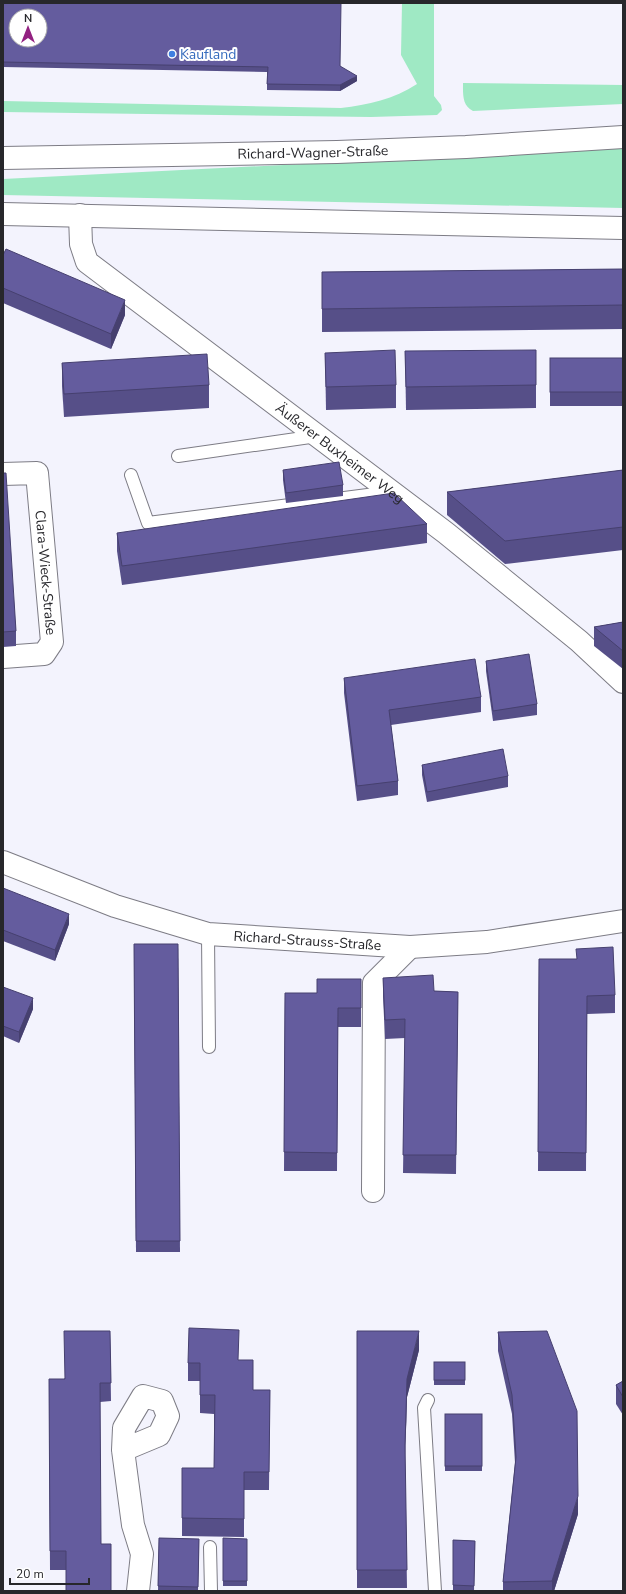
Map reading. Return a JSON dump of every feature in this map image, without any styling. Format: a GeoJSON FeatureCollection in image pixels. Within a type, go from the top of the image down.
{"type":"FeatureCollection","features":[{"type":"Feature","properties":{"kind":"street","name":"Richard-Wagner-Straße"},"geometry":{"type":"LineString","coordinates":[[3,158],[337,152],[466,148],[623,137]]}},
{"type":"Feature","properties":{"kind":"street"},"geometry":{"type":"LineString","coordinates":[[3,214],[623,228]]}},
{"type":"Feature","properties":{"kind":"street","name":"Äußerer Buxheimer Weg"},"geometry":{"type":"LineString","coordinates":[[80,215],[81,244],[87,262],[446,533],[579,641],[623,682]]}},
{"type":"Feature","properties":{"kind":"street","name":"Clara-Wieck-Straße"},"geometry":{"type":"LineString","coordinates":[[3,474],[37,473],[52,642],[44,654],[3,657]]}},
{"type":"Feature","properties":{"kind":"street","name":"Richard-Strauss-Straße"},"geometry":{"type":"LineString","coordinates":[[3,862],[115,906],[208,934],[410,947],[487,942],[623,920]]}},
{"type":"Feature","properties":{"kind":"street"},"geometry":{"type":"LineString","coordinates":[[373,1191],[374,983],[410,947]]}},
{"type":"Feature","properties":{"kind":"street"},"geometry":{"type":"LineString","coordinates":[[123,1450],[133,1526],[142,1554],[138,1591]]}},
{"type":"Feature","properties":{"kind":"lane"},"geometry":{"type":"LineString","coordinates":[[178,456],[317,436]]}},
{"type":"Feature","properties":{"kind":"lane"},"geometry":{"type":"LineString","coordinates":[[131,475],[148,523],[391,492]]}},
{"type":"Feature","properties":{"kind":"lane"},"geometry":{"type":"LineString","coordinates":[[208,934],[209,1046]]}},
{"type":"Feature","properties":{"kind":"lane"},"geometry":{"type":"LineString","coordinates":[[428,1400],[424,1408],[435,1591]]}},
{"type":"Feature","properties":{"kind":"lane"},"geometry":{"type":"LineString","coordinates":[[210,1547],[211,1591]]}},
{"type":"Feature","properties":{"kind":"green space"},"geometry":{"type":"Polygon","coordinates":[[[402,3],[434,3],[434,96],[441,105],[442,110],[437,115],[371,117],[3,112],[3,101],[341,108],[380,100],[399,94],[417,84],[401,55],[402,3]]]}},
{"type":"Feature","properties":{"kind":"green space"},"geometry":{"type":"Polygon","coordinates":[[[463,83],[623,85],[623,104],[473,111],[469,109],[465,103],[463,83]]]}},
{"type":"Feature","properties":{"kind":"green space"},"geometry":{"type":"Polygon","coordinates":[[[623,148],[623,208],[3,195],[3,179],[623,148]]]}},
{"type":"Feature","properties":{"kind":"building","name":"Kaufland"},"geometry":{"type":"Polygon","coordinates":[[[3,3],[341,3],[340,66],[357,76],[340,85],[267,84],[268,67],[3,62],[3,3]]]}},
{"type":"Feature","properties":{"kind":"building"},"geometry":{"type":"Polygon","coordinates":[[[6,249],[125,300],[111,334],[3,288],[3,255],[6,249]]]}},
{"type":"Feature","properties":{"kind":"building"},"geometry":{"type":"Polygon","coordinates":[[[623,269],[623,305],[322,309],[322,272],[623,269]]]}},
{"type":"Feature","properties":{"kind":"building"},"geometry":{"type":"Polygon","coordinates":[[[395,350],[396,385],[326,387],[325,353],[395,350]]]}},
{"type":"Feature","properties":{"kind":"building"},"geometry":{"type":"Polygon","coordinates":[[[536,350],[536,385],[406,387],[405,351],[536,350]]]}},
{"type":"Feature","properties":{"kind":"building"},"geometry":{"type":"Polygon","coordinates":[[[207,354],[209,385],[64,394],[62,363],[207,354]]]}},
{"type":"Feature","properties":{"kind":"building"},"geometry":{"type":"Polygon","coordinates":[[[550,358],[623,358],[623,392],[550,392],[550,358]]]}},
{"type":"Feature","properties":{"kind":"building"},"geometry":{"type":"Polygon","coordinates":[[[339,462],[343,485],[286,493],[283,470],[339,462]]]}},
{"type":"Feature","properties":{"kind":"building"},"geometry":{"type":"Polygon","coordinates":[[[623,470],[623,527],[505,541],[447,492],[623,470]]]}},
{"type":"Feature","properties":{"kind":"building"},"geometry":{"type":"Polygon","coordinates":[[[3,473],[6,473],[16,631],[3,632],[3,473]]]}},
{"type":"Feature","properties":{"kind":"building"},"geometry":{"type":"Polygon","coordinates":[[[394,493],[427,524],[122,566],[117,533],[394,493]]]}},
{"type":"Feature","properties":{"kind":"building"},"geometry":{"type":"Polygon","coordinates":[[[623,622],[623,651],[594,627],[623,622]]]}},
{"type":"Feature","properties":{"kind":"building"},"geometry":{"type":"Polygon","coordinates":[[[529,654],[537,704],[493,711],[486,661],[529,654]]]}},
{"type":"Feature","properties":{"kind":"building"},"geometry":{"type":"Polygon","coordinates":[[[475,659],[481,697],[389,710],[398,781],[357,786],[344,678],[475,659]]]}},
{"type":"Feature","properties":{"kind":"building"},"geometry":{"type":"Polygon","coordinates":[[[503,749],[508,776],[427,792],[422,765],[503,749]]]}},
{"type":"Feature","properties":{"kind":"building"},"geometry":{"type":"Polygon","coordinates":[[[3,888],[69,914],[55,950],[3,930],[3,888]]]}},
{"type":"Feature","properties":{"kind":"building"},"geometry":{"type":"Polygon","coordinates":[[[134,944],[178,944],[180,1241],[136,1241],[134,944]]]}},
{"type":"Feature","properties":{"kind":"building"},"geometry":{"type":"Polygon","coordinates":[[[613,947],[615,995],[587,996],[586,1153],[538,1152],[539,959],[577,959],[576,949],[613,947]]]}},
{"type":"Feature","properties":{"kind":"building"},"geometry":{"type":"Polygon","coordinates":[[[433,975],[434,991],[458,992],[456,1155],[403,1155],[405,1019],[385,1020],[383,978],[433,975]]]}},
{"type":"Feature","properties":{"kind":"building"},"geometry":{"type":"Polygon","coordinates":[[[317,979],[361,979],[361,1008],[338,1008],[337,1153],[284,1152],[285,993],[317,993],[317,979]]]}},
{"type":"Feature","properties":{"kind":"building"},"geometry":{"type":"Polygon","coordinates":[[[3,987],[33,998],[19,1032],[3,1026],[3,987]]]}},
{"type":"Feature","properties":{"kind":"building"},"geometry":{"type":"Polygon","coordinates":[[[189,1328],[239,1330],[238,1360],[253,1360],[253,1390],[270,1390],[269,1472],[244,1472],[244,1519],[182,1518],[182,1468],[214,1468],[215,1395],[200,1395],[200,1363],[188,1363],[189,1328]]]}},
{"type":"Feature","properties":{"kind":"building"},"geometry":{"type":"Polygon","coordinates":[[[64,1331],[110,1331],[111,1383],[100,1383],[101,1544],[111,1544],[111,1591],[66,1591],[66,1551],[50,1551],[49,1379],[65,1379],[64,1331]]]}},
{"type":"Feature","properties":{"kind":"building"},"geometry":{"type":"Polygon","coordinates":[[[357,1331],[419,1331],[407,1379],[405,1445],[407,1570],[357,1570],[357,1331]]]}},
{"type":"Feature","properties":{"kind":"building"},"geometry":{"type":"Polygon","coordinates":[[[547,1331],[577,1411],[578,1496],[552,1581],[503,1582],[516,1457],[512,1395],[498,1332],[547,1331]]]}},
{"type":"Feature","properties":{"kind":"building"},"geometry":{"type":"Polygon","coordinates":[[[434,1362],[465,1362],[465,1380],[434,1380],[434,1362]]]}},
{"type":"Feature","properties":{"kind":"building"},"geometry":{"type":"Polygon","coordinates":[[[623,1381],[623,1397],[616,1385],[623,1381]]]}},
{"type":"Feature","properties":{"kind":"building"},"geometry":{"type":"Polygon","coordinates":[[[445,1414],[482,1414],[482,1466],[445,1466],[445,1414]]]}},
{"type":"Feature","properties":{"kind":"building"},"geometry":{"type":"Polygon","coordinates":[[[159,1538],[199,1539],[198,1587],[158,1586],[159,1538]]]}},
{"type":"Feature","properties":{"kind":"building"},"geometry":{"type":"Polygon","coordinates":[[[223,1538],[247,1539],[247,1581],[223,1581],[223,1538]]]}},
{"type":"Feature","properties":{"kind":"building"},"geometry":{"type":"Polygon","coordinates":[[[453,1540],[475,1541],[474,1586],[453,1585],[453,1540]]]}},
{"type":"Feature","properties":{"kind":"place","name":"Kaufland"},"geometry":{"type":"Point","coordinates":[172,54]}}]}
